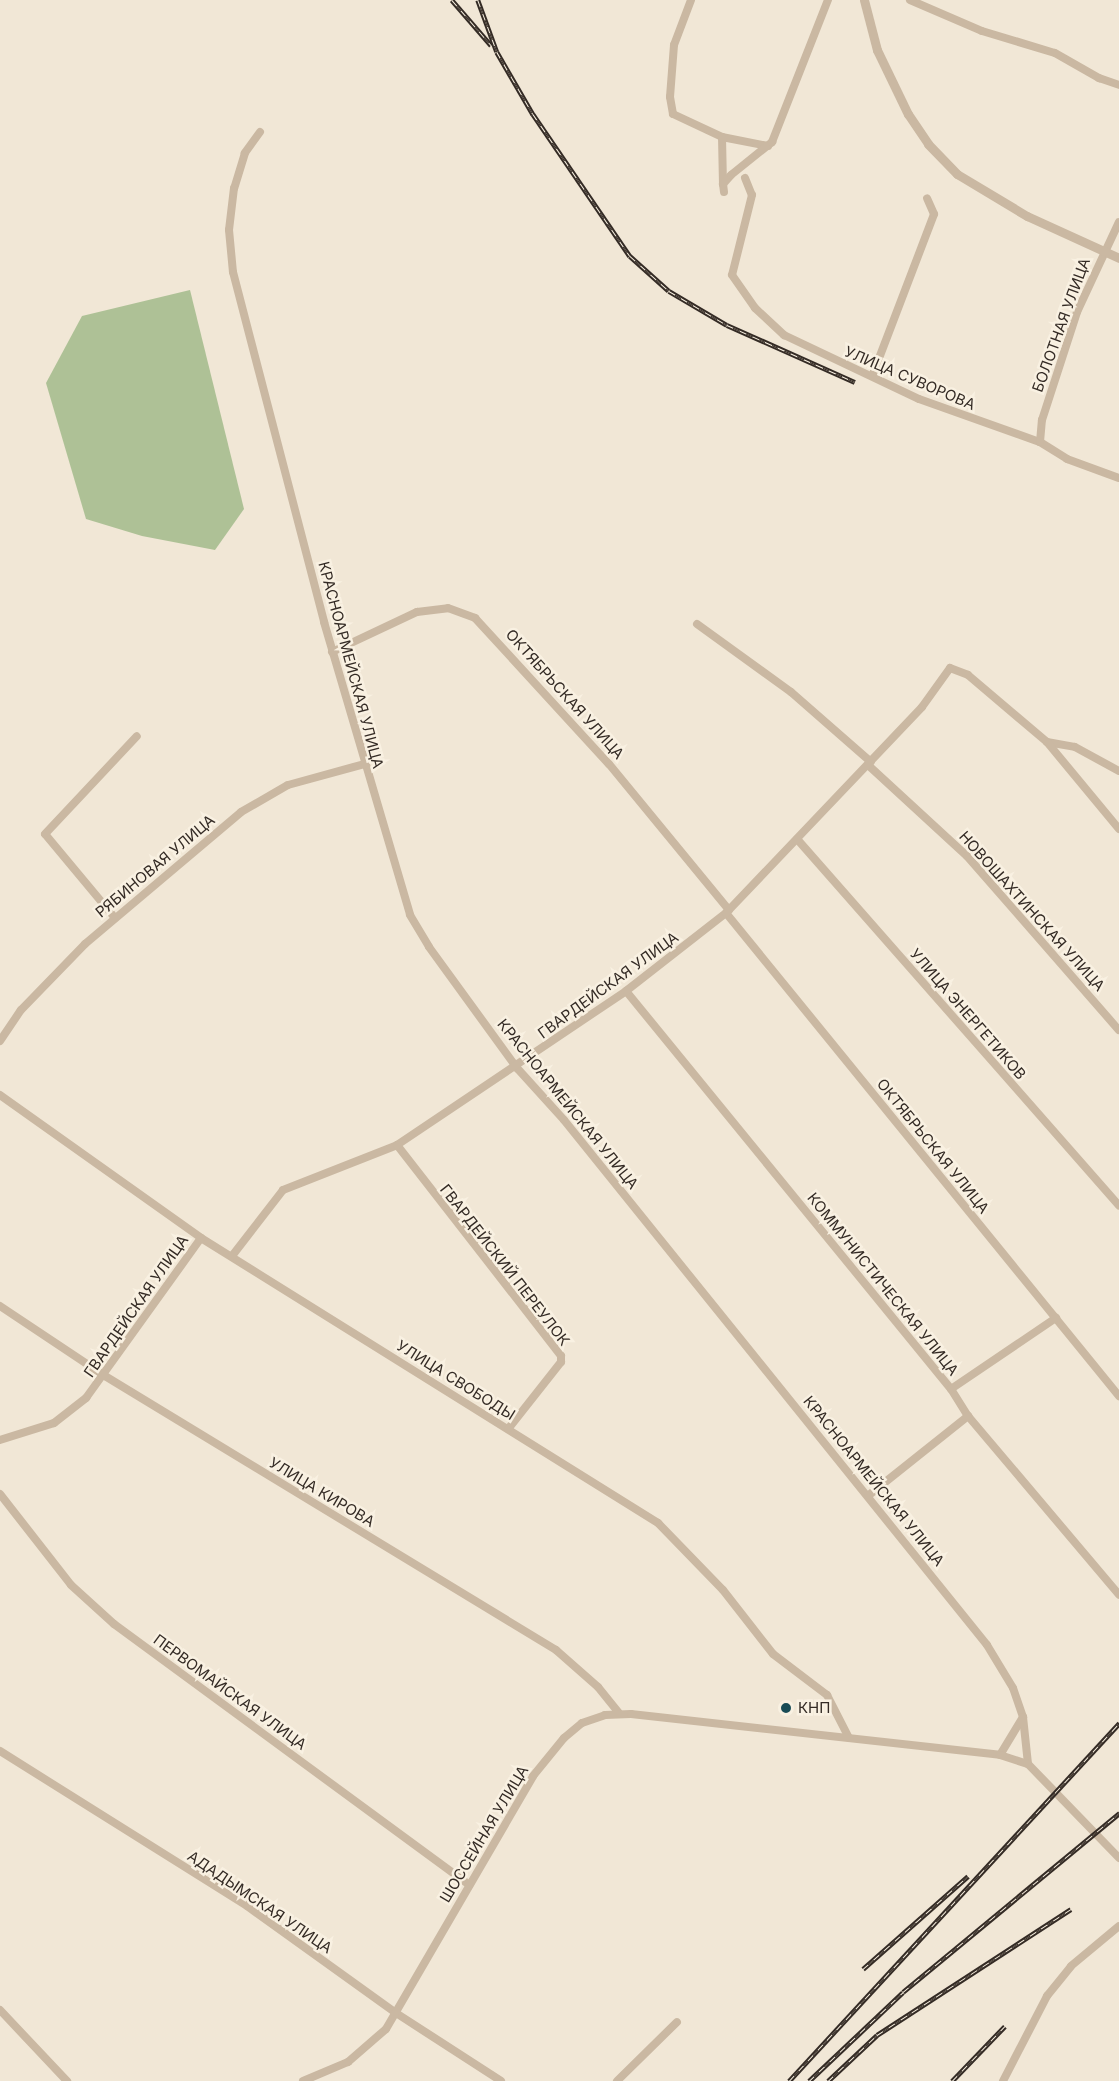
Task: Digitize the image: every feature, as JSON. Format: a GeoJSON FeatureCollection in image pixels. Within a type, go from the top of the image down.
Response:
{"type":"FeatureCollection","features":[{"type":"Feature","properties":{"kind":"street"},"geometry":{"type":"LineString","coordinates":[[691,0],[674,45],[670,97],[673,114],[722,137],[768,146]]}},
{"type":"Feature","properties":{"kind":"street"},"geometry":{"type":"LineString","coordinates":[[722,137],[723,188],[768,146],[783,120],[828,0]]}},
{"type":"Feature","properties":{"kind":"street"},"geometry":{"type":"LineString","coordinates":[[864,0],[891,82],[928,144],[957,174],[991,196],[1119,258]]}},
{"type":"Feature","properties":{"kind":"street"},"geometry":{"type":"LineString","coordinates":[[910,0],[982,31],[1055,53],[1099,78],[1119,85]]}},
{"type":"Feature","properties":{"kind":"street","name":"КРАСНОАРМЕЙСКАЯ УЛИЦА"},"geometry":{"type":"LineString","coordinates":[[260,132],[245,153],[234,188],[229,253],[332,652],[410,915],[429,947],[517,1068],[869,1495],[987,1645],[1013,1688],[1023,1717],[1028,1764]]}},
{"type":"Feature","properties":{"kind":"street","name":"УЛИЦА СУВОРОВА"},"geometry":{"type":"LineString","coordinates":[[745,178],[752,195],[731,268],[737,284],[764,316],[784,334],[873,374],[919,399],[1040,442],[1067,459],[1119,478]]}},
{"type":"Feature","properties":{"kind":"street"},"geometry":{"type":"LineString","coordinates":[[873,374],[934,214],[927,198]]}},
{"type":"Feature","properties":{"kind":"street","name":"БОЛОТНАЯ УЛИЦА"},"geometry":{"type":"LineString","coordinates":[[1040,442],[1042,420],[1060,360],[1104,251],[1119,222]]}},
{"type":"Feature","properties":{"kind":"street","name":"ОКТЯБРЬСКАЯ УЛИЦА"},"geometry":{"type":"LineString","coordinates":[[332,652],[417,612],[448,608],[475,618],[609,764],[1119,1396]]}},
{"type":"Feature","properties":{"kind":"street","name":"НОВОШАХТИНСКАЯ УЛИЦА"},"geometry":{"type":"LineString","coordinates":[[697,624],[791,692],[870,763],[967,856],[1119,1030]]}},
{"type":"Feature","properties":{"kind":"street","name":"ГВАРДЕЙСКАЯ УЛИЦА"},"geometry":{"type":"LineString","coordinates":[[232,1256],[274,1200],[291,1184],[397,1145],[517,1068],[626,991],[727,912],[922,707],[950,668],[968,675],[1047,742]]}},
{"type":"Feature","properties":{"kind":"street"},"geometry":{"type":"LineString","coordinates":[[115,918],[45,834],[136,736]]}},
{"type":"Feature","properties":{"kind":"street"},"geometry":{"type":"LineString","coordinates":[[1047,742],[1075,747],[1119,771]]}},
{"type":"Feature","properties":{"kind":"street"},"geometry":{"type":"LineString","coordinates":[[1047,742],[1119,829]]}},
{"type":"Feature","properties":{"kind":"street","name":"РЯБИНОВАЯ УЛИЦА"},"geometry":{"type":"LineString","coordinates":[[0,1041],[21,1010],[85,944],[219,829],[266,795],[288,785],[364,764]]}},
{"type":"Feature","properties":{"kind":"street","name":"УЛИЦА ЭНЕРГЕТИКОВ"},"geometry":{"type":"LineString","coordinates":[[797,839],[1119,1206]]}},
{"type":"Feature","properties":{"kind":"street","name":"КОММУНИСТИЧЕСКАЯ УЛИЦА"},"geometry":{"type":"LineString","coordinates":[[626,991],[951,1389],[968,1416],[1119,1595]]}},
{"type":"Feature","properties":{"kind":"street","name":"УЛИЦА СВОБОДЫ"},"geometry":{"type":"LineString","coordinates":[[0,1095],[201,1238],[658,1523],[723,1590],[773,1654],[827,1695],[849,1738]]}},
{"type":"Feature","properties":{"kind":"street","name":"ГВАРДЕЙСКИЙ ПЕРЕУЛОК"},"geometry":{"type":"LineString","coordinates":[[397,1145],[516,1303],[561,1356],[561,1362],[508,1429]]}},
{"type":"Feature","properties":{"kind":"street","name":"ГВАРДЕЙСКАЯ УЛИЦА"},"geometry":{"type":"LineString","coordinates":[[0,1440],[62,1419],[105,1376],[201,1238]]}},
{"type":"Feature","properties":{"kind":"street","name":"УЛИЦА КИРОВА"},"geometry":{"type":"LineString","coordinates":[[0,1306],[105,1376],[556,1650],[598,1687],[619,1713]]}},
{"type":"Feature","properties":{"kind":"street"},"geometry":{"type":"LineString","coordinates":[[951,1389],[1056,1318]]}},
{"type":"Feature","properties":{"kind":"street"},"geometry":{"type":"LineString","coordinates":[[869,1495],[968,1416]]}},
{"type":"Feature","properties":{"kind":"street","name":"ПЕРВОМАЙСКАЯ УЛИЦА"},"geometry":{"type":"LineString","coordinates":[[0,1494],[71,1585],[114,1624],[469,1885]]}},
{"type":"Feature","properties":{"kind":"street","name":"ШОССЕЙНАЯ УЛИЦА"},"geometry":{"type":"LineString","coordinates":[[303,2081],[348,2062],[369,2047],[396,2013],[532,1776],[564,1738],[582,1724],[619,1713],[1000,1755],[1028,1764]]}},
{"type":"Feature","properties":{"kind":"street"},"geometry":{"type":"LineString","coordinates":[[1000,1755],[1023,1717]]}},
{"type":"Feature","properties":{"kind":"street","name":"АДАДЫМСКАЯ УЛИЦА"},"geometry":{"type":"LineString","coordinates":[[0,1751],[248,1906],[396,2013],[501,2081]]}},
{"type":"Feature","properties":{"kind":"street"},"geometry":{"type":"LineString","coordinates":[[1028,1764],[1119,1858]]}},
{"type":"Feature","properties":{"kind":"street"},"geometry":{"type":"LineString","coordinates":[[1004,2081],[1047,1996],[1071,1966],[1119,1926]]}},
{"type":"Feature","properties":{"kind":"street"},"geometry":{"type":"LineString","coordinates":[[0,2010],[67,2081]]}},
{"type":"Feature","properties":{"kind":"street"},"geometry":{"type":"LineString","coordinates":[[617,2081],[677,2022]]}},
{"type":"Feature","properties":{"kind":"green space"},"geometry":{"type":"Polygon","coordinates":[[[190,290],[244,509],[215,550],[142,536],[86,519],[46,383],[82,316],[190,290]]]}},
{"type":"Feature","properties":{"kind":"railway"},"geometry":{"type":"LineString","coordinates":[[452,0],[491,45]]}},
{"type":"Feature","properties":{"kind":"railway"},"geometry":{"type":"LineString","coordinates":[[478,0],[497,52],[533,114],[630,256],[669,291],[727,325],[855,382]]}},
{"type":"Feature","properties":{"kind":"railway"},"geometry":{"type":"LineString","coordinates":[[789,2081],[1119,1723]]}},
{"type":"Feature","properties":{"kind":"railway"},"geometry":{"type":"LineString","coordinates":[[809,2081],[903,1992],[1119,1813]]}},
{"type":"Feature","properties":{"kind":"railway"},"geometry":{"type":"LineString","coordinates":[[863,1969],[968,1876]]}},
{"type":"Feature","properties":{"kind":"railway"},"geometry":{"type":"LineString","coordinates":[[828,2081],[877,2035],[1071,1909]]}},
{"type":"Feature","properties":{"kind":"railway"},"geometry":{"type":"LineString","coordinates":[[952,2081],[1005,2026]]}},
{"type":"Feature","properties":{"kind":"place","name":"КНП"},"geometry":{"type":"Point","coordinates":[786,1708]}}]}
